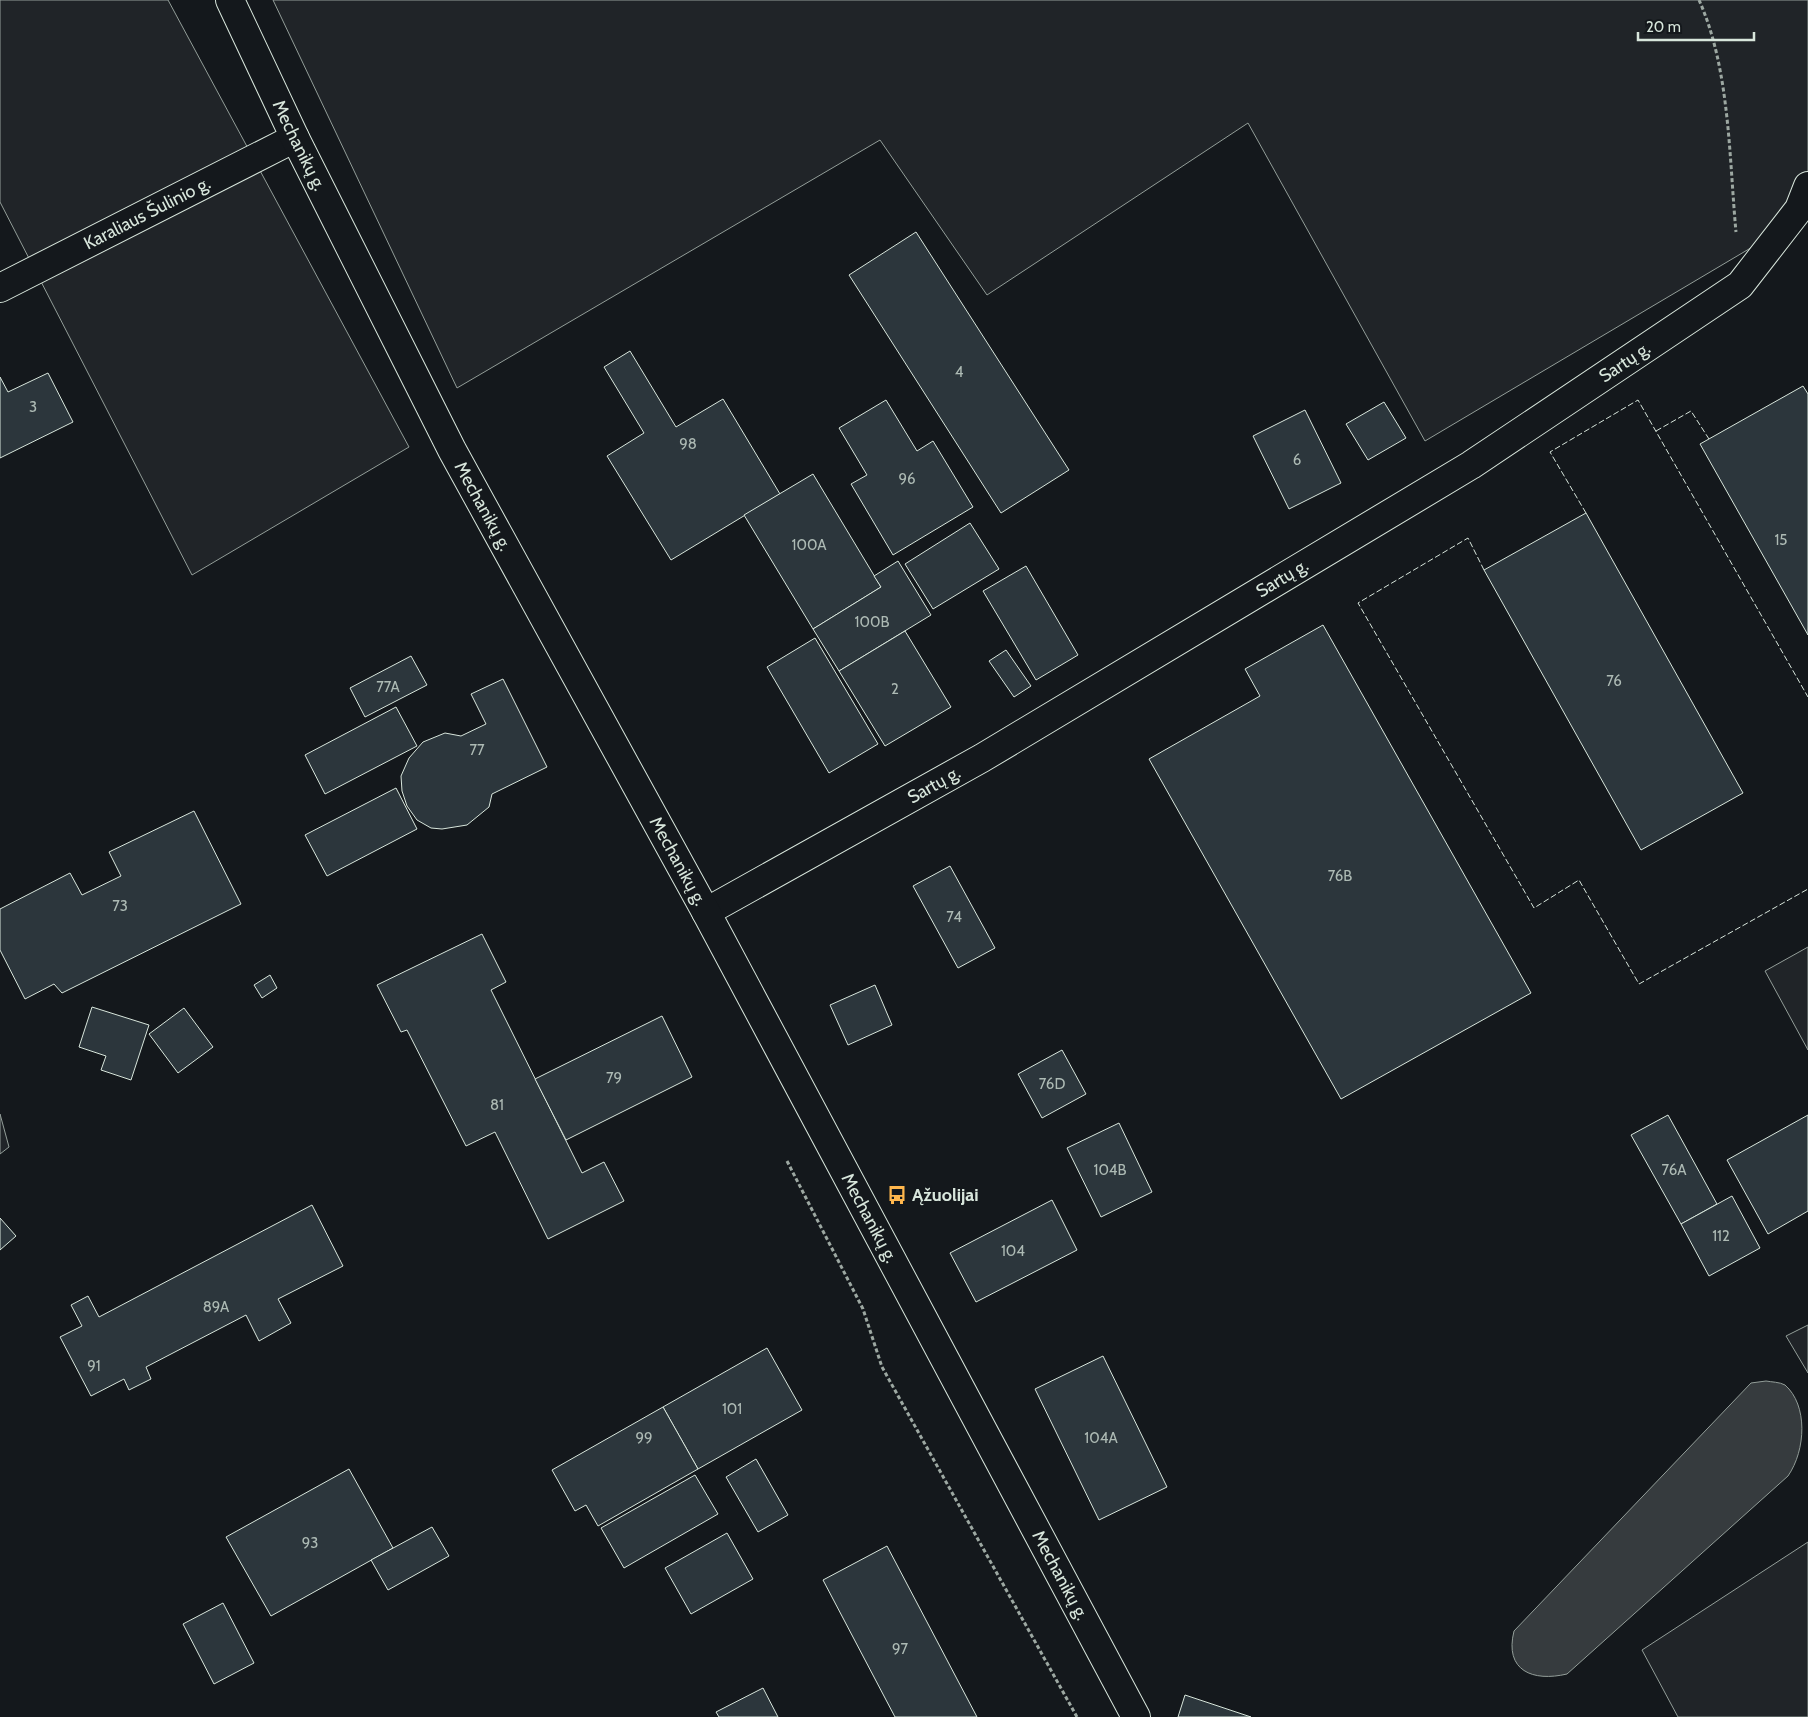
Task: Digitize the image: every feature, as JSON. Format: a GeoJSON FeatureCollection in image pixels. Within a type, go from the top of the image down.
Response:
{"type":"FeatureCollection","features":[{"type":"Feature","properties":{"kind":"main road","name":"Mechanikų g."},"geometry":{"type":"LineString","coordinates":[[230,0],[295,138],[452,450],[706,912],[1136,1717]]}},
{"type":"Feature","properties":{"kind":"main road","name":"Karaliaus Šulinio g."},"geometry":{"type":"LineString","coordinates":[[1,286],[295,138]]}},
{"type":"Feature","properties":{"kind":"main road","name":"Sartų g."},"geometry":{"type":"LineString","coordinates":[[706,912],[982,758],[1471,465],[1740,285],[1799,209],[1808,186]]}},
{"type":"Feature","properties":{"kind":"path"},"geometry":{"type":"LineString","coordinates":[[1699,0],[1706,16],[1724,91],[1740,285]]}},
{"type":"Feature","properties":{"kind":"path"},"geometry":{"type":"LineString","coordinates":[[787,1161],[863,1309],[882,1367],[1077,1717]]}},
{"type":"Feature","properties":{"kind":"shaded area"},"geometry":{"type":"Polygon","coordinates":[[[0,0],[168,0],[409,447],[192,575],[0,202],[0,0]]]}},
{"type":"Feature","properties":{"kind":"shaded area"},"geometry":{"type":"Polygon","coordinates":[[[273,0],[1808,0],[1808,214],[1425,441],[1248,123],[987,295],[880,140],[457,388],[273,0]]]}},
{"type":"Feature","properties":{"kind":"shaded area"},"geometry":{"type":"Polygon","coordinates":[[[1808,947],[1808,1050],[1765,971],[1808,947]]]}},
{"type":"Feature","properties":{"kind":"shaded area"},"geometry":{"type":"Polygon","coordinates":[[[0,1114],[9,1147],[0,1154],[0,1114]]]}},
{"type":"Feature","properties":{"kind":"shaded area"},"geometry":{"type":"Polygon","coordinates":[[[1808,1325],[1808,1373],[1786,1336],[1808,1325]]]}},
{"type":"Feature","properties":{"kind":"shaded area"},"geometry":{"type":"Polygon","coordinates":[[[1766,1381],[1785,1385],[1798,1404],[1801,1416],[1801,1441],[1794,1465],[1788,1476],[1567,1674],[1543,1676],[1533,1674],[1517,1664],[1513,1656],[1512,1645],[1514,1631],[1751,1383],[1766,1381]]]}},
{"type":"Feature","properties":{"kind":"shaded area"},"geometry":{"type":"Polygon","coordinates":[[[1808,1542],[1808,1717],[1678,1717],[1642,1650],[1808,1542]]]}},
{"type":"Feature","properties":{"kind":"building"},"geometry":{"type":"Polygon","coordinates":[[[916,232],[1069,470],[1001,513],[849,275],[916,232]]]}},
{"type":"Feature","properties":{"kind":"building"},"geometry":{"type":"Polygon","coordinates":[[[630,351],[676,427],[723,399],[780,494],[671,560],[607,456],[644,433],[604,367],[630,351]]]}},
{"type":"Feature","properties":{"kind":"building"},"geometry":{"type":"Polygon","coordinates":[[[48,373],[73,422],[0,458],[0,377],[8,392],[48,373]]]}},
{"type":"Feature","properties":{"kind":"building"},"geometry":{"type":"Polygon","coordinates":[[[1803,386],[1808,394],[1808,635],[1700,444],[1803,386]]]}},
{"type":"Feature","properties":{"kind":"building"},"geometry":{"type":"Polygon","coordinates":[[[886,400],[917,451],[933,441],[973,507],[893,555],[851,484],[867,475],[839,428],[886,400]]]}},
{"type":"Feature","properties":{"kind":"building"},"geometry":{"type":"Polygon","coordinates":[[[1384,402],[1406,438],[1368,460],[1346,424],[1384,402]]]}},
{"type":"Feature","properties":{"kind":"building"},"geometry":{"type":"Polygon","coordinates":[[[1305,410],[1341,483],[1289,509],[1253,436],[1305,410]]]}},
{"type":"Feature","properties":{"kind":"building"},"geometry":{"type":"Polygon","coordinates":[[[813,474],[881,587],[813,629],[744,515],[813,474]]]}},
{"type":"Feature","properties":{"kind":"building"},"geometry":{"type":"Polygon","coordinates":[[[1586,513],[1743,793],[1641,850],[1484,570],[1586,513]]]}},
{"type":"Feature","properties":{"kind":"building"},"geometry":{"type":"Polygon","coordinates":[[[970,523],[999,569],[933,609],[905,564],[970,523]]]}},
{"type":"Feature","properties":{"kind":"building"},"geometry":{"type":"Polygon","coordinates":[[[898,561],[931,615],[839,671],[813,629],[881,587],[874,576],[898,561]]]}},
{"type":"Feature","properties":{"kind":"building"},"geometry":{"type":"Polygon","coordinates":[[[1026,566],[1078,655],[1036,680],[983,591],[1026,566]]]}},
{"type":"Feature","properties":{"kind":"building"},"geometry":{"type":"Polygon","coordinates":[[[1323,625],[1531,993],[1341,1099],[1149,759],[1260,696],[1245,669],[1323,625]]]}},
{"type":"Feature","properties":{"kind":"building"},"geometry":{"type":"Polygon","coordinates":[[[905,631],[951,707],[885,746],[839,671],[905,631]]]}},
{"type":"Feature","properties":{"kind":"building"},"geometry":{"type":"Polygon","coordinates":[[[815,638],[878,744],[829,773],[767,667],[815,638]]]}},
{"type":"Feature","properties":{"kind":"building"},"geometry":{"type":"Polygon","coordinates":[[[1006,650],[1031,686],[1014,697],[989,661],[1006,650]]]}},
{"type":"Feature","properties":{"kind":"building"},"geometry":{"type":"Polygon","coordinates":[[[411,656],[427,685],[365,717],[350,688],[411,656]]]}},
{"type":"Feature","properties":{"kind":"building"},"geometry":{"type":"Polygon","coordinates":[[[503,679],[547,767],[492,794],[489,807],[467,825],[442,829],[431,828],[417,820],[407,806],[402,791],[401,776],[409,758],[423,742],[445,733],[461,736],[486,724],[471,694],[503,679]]]}},
{"type":"Feature","properties":{"kind":"building"},"geometry":{"type":"Polygon","coordinates":[[[396,707],[417,746],[325,794],[305,755],[396,707]]]}},
{"type":"Feature","properties":{"kind":"building"},"geometry":{"type":"Polygon","coordinates":[[[396,788],[417,829],[327,876],[305,835],[396,788]]]}},
{"type":"Feature","properties":{"kind":"building"},"geometry":{"type":"Polygon","coordinates":[[[194,811],[241,904],[62,993],[54,984],[25,999],[0,950],[0,909],[70,873],[82,895],[121,876],[109,852],[194,811]]]}},
{"type":"Feature","properties":{"kind":"building"},"geometry":{"type":"Polygon","coordinates":[[[950,866],[995,948],[958,968],[913,886],[950,866]]]}},
{"type":"Feature","properties":{"kind":"building"},"geometry":{"type":"Polygon","coordinates":[[[482,934],[506,982],[491,990],[582,1173],[604,1162],[624,1201],[548,1239],[495,1132],[466,1146],[407,1030],[401,1032],[377,985],[482,934]]]}},
{"type":"Feature","properties":{"kind":"building"},"geometry":{"type":"Polygon","coordinates":[[[270,975],[277,988],[262,998],[254,985],[270,975]]]}},
{"type":"Feature","properties":{"kind":"building"},"geometry":{"type":"Polygon","coordinates":[[[875,985],[892,1025],[848,1045],[830,1005],[875,985]]]}},
{"type":"Feature","properties":{"kind":"building"},"geometry":{"type":"Polygon","coordinates":[[[92,1007],[149,1025],[131,1080],[101,1070],[106,1056],[79,1047],[92,1007]]]}},
{"type":"Feature","properties":{"kind":"building"},"geometry":{"type":"Polygon","coordinates":[[[184,1008],[213,1047],[178,1073],[149,1034],[184,1008]]]}},
{"type":"Feature","properties":{"kind":"building"},"geometry":{"type":"Polygon","coordinates":[[[662,1016],[692,1077],[566,1140],[535,1079],[662,1016]]]}},
{"type":"Feature","properties":{"kind":"building"},"geometry":{"type":"Polygon","coordinates":[[[1062,1050],[1086,1094],[1042,1118],[1018,1074],[1062,1050]]]}},
{"type":"Feature","properties":{"kind":"building"},"geometry":{"type":"Polygon","coordinates":[[[1668,1115],[1717,1204],[1681,1224],[1631,1135],[1668,1115]]]}},
{"type":"Feature","properties":{"kind":"building"},"geometry":{"type":"Polygon","coordinates":[[[1808,1115],[1808,1211],[1768,1234],[1727,1160],[1808,1115]]]}},
{"type":"Feature","properties":{"kind":"building"},"geometry":{"type":"Polygon","coordinates":[[[1119,1123],[1152,1192],[1101,1217],[1067,1148],[1119,1123]]]}},
{"type":"Feature","properties":{"kind":"building"},"geometry":{"type":"Polygon","coordinates":[[[1732,1196],[1760,1248],[1709,1276],[1681,1224],[1732,1196]]]}},
{"type":"Feature","properties":{"kind":"building"},"geometry":{"type":"Polygon","coordinates":[[[1052,1200],[1077,1250],[976,1302],[950,1253],[1052,1200]]]}},
{"type":"Feature","properties":{"kind":"building"},"geometry":{"type":"Polygon","coordinates":[[[312,1205],[343,1266],[278,1299],[291,1323],[259,1341],[246,1315],[146,1367],[151,1379],[129,1390],[124,1379],[91,1396],[60,1337],[82,1326],[71,1305],[88,1296],[99,1317],[312,1205]]]}},
{"type":"Feature","properties":{"kind":"building"},"geometry":{"type":"Polygon","coordinates":[[[0,1218],[16,1236],[0,1250],[0,1218]]]}},
{"type":"Feature","properties":{"kind":"building"},"geometry":{"type":"Polygon","coordinates":[[[767,1348],[802,1410],[698,1469],[663,1407],[767,1348]]]}},
{"type":"Feature","properties":{"kind":"building"},"geometry":{"type":"Polygon","coordinates":[[[1103,1356],[1167,1487],[1099,1520],[1035,1389],[1103,1356]]]}},
{"type":"Feature","properties":{"kind":"building"},"geometry":{"type":"Polygon","coordinates":[[[663,1407],[698,1469],[598,1526],[586,1505],[575,1511],[552,1470],[663,1407]]]}},
{"type":"Feature","properties":{"kind":"building"},"geometry":{"type":"Polygon","coordinates":[[[756,1459],[788,1515],[758,1532],[726,1477],[756,1459]]]}},
{"type":"Feature","properties":{"kind":"building"},"geometry":{"type":"Polygon","coordinates":[[[349,1469],[393,1548],[271,1616],[226,1537],[349,1469]]]}},
{"type":"Feature","properties":{"kind":"building"},"geometry":{"type":"Polygon","coordinates":[[[695,1475],[718,1514],[624,1568],[601,1528],[695,1475]]]}},
{"type":"Feature","properties":{"kind":"building"},"geometry":{"type":"Polygon","coordinates":[[[432,1527],[449,1556],[388,1590],[371,1560],[432,1527]]]}},
{"type":"Feature","properties":{"kind":"building"},"geometry":{"type":"Polygon","coordinates":[[[727,1533],[753,1579],[691,1614],[665,1568],[727,1533]]]}},
{"type":"Feature","properties":{"kind":"building"},"geometry":{"type":"Polygon","coordinates":[[[887,1546],[977,1717],[895,1717],[823,1580],[887,1546]]]}},
{"type":"Feature","properties":{"kind":"building"},"geometry":{"type":"Polygon","coordinates":[[[223,1603],[254,1663],[214,1684],[183,1624],[223,1603]]]}},
{"type":"Feature","properties":{"kind":"building"},"geometry":{"type":"Polygon","coordinates":[[[763,1688],[778,1717],[719,1717],[716,1712],[763,1688]]]}},
{"type":"Feature","properties":{"kind":"building"},"geometry":{"type":"Polygon","coordinates":[[[1185,1695],[1251,1717],[1178,1717],[1185,1695]]]}},
{"type":"Feature","properties":{"kind":"fence"},"geometry":{"type":"LineString","coordinates":[[1586,513],[1550,452],[1638,400],[1808,697]]}},
{"type":"Feature","properties":{"kind":"fence"},"geometry":{"type":"LineString","coordinates":[[1656,431],[1691,411],[1709,439]]}},
{"type":"Feature","properties":{"kind":"fence"},"geometry":{"type":"LineString","coordinates":[[1484,570],[1468,538],[1358,603],[1534,908],[1579,880],[1639,984],[1808,889]]}},
{"type":"Feature","properties":{"kind":"place","name":"Ąžuolijai"},"geometry":{"type":"Point","coordinates":[897,1195]}}]}
